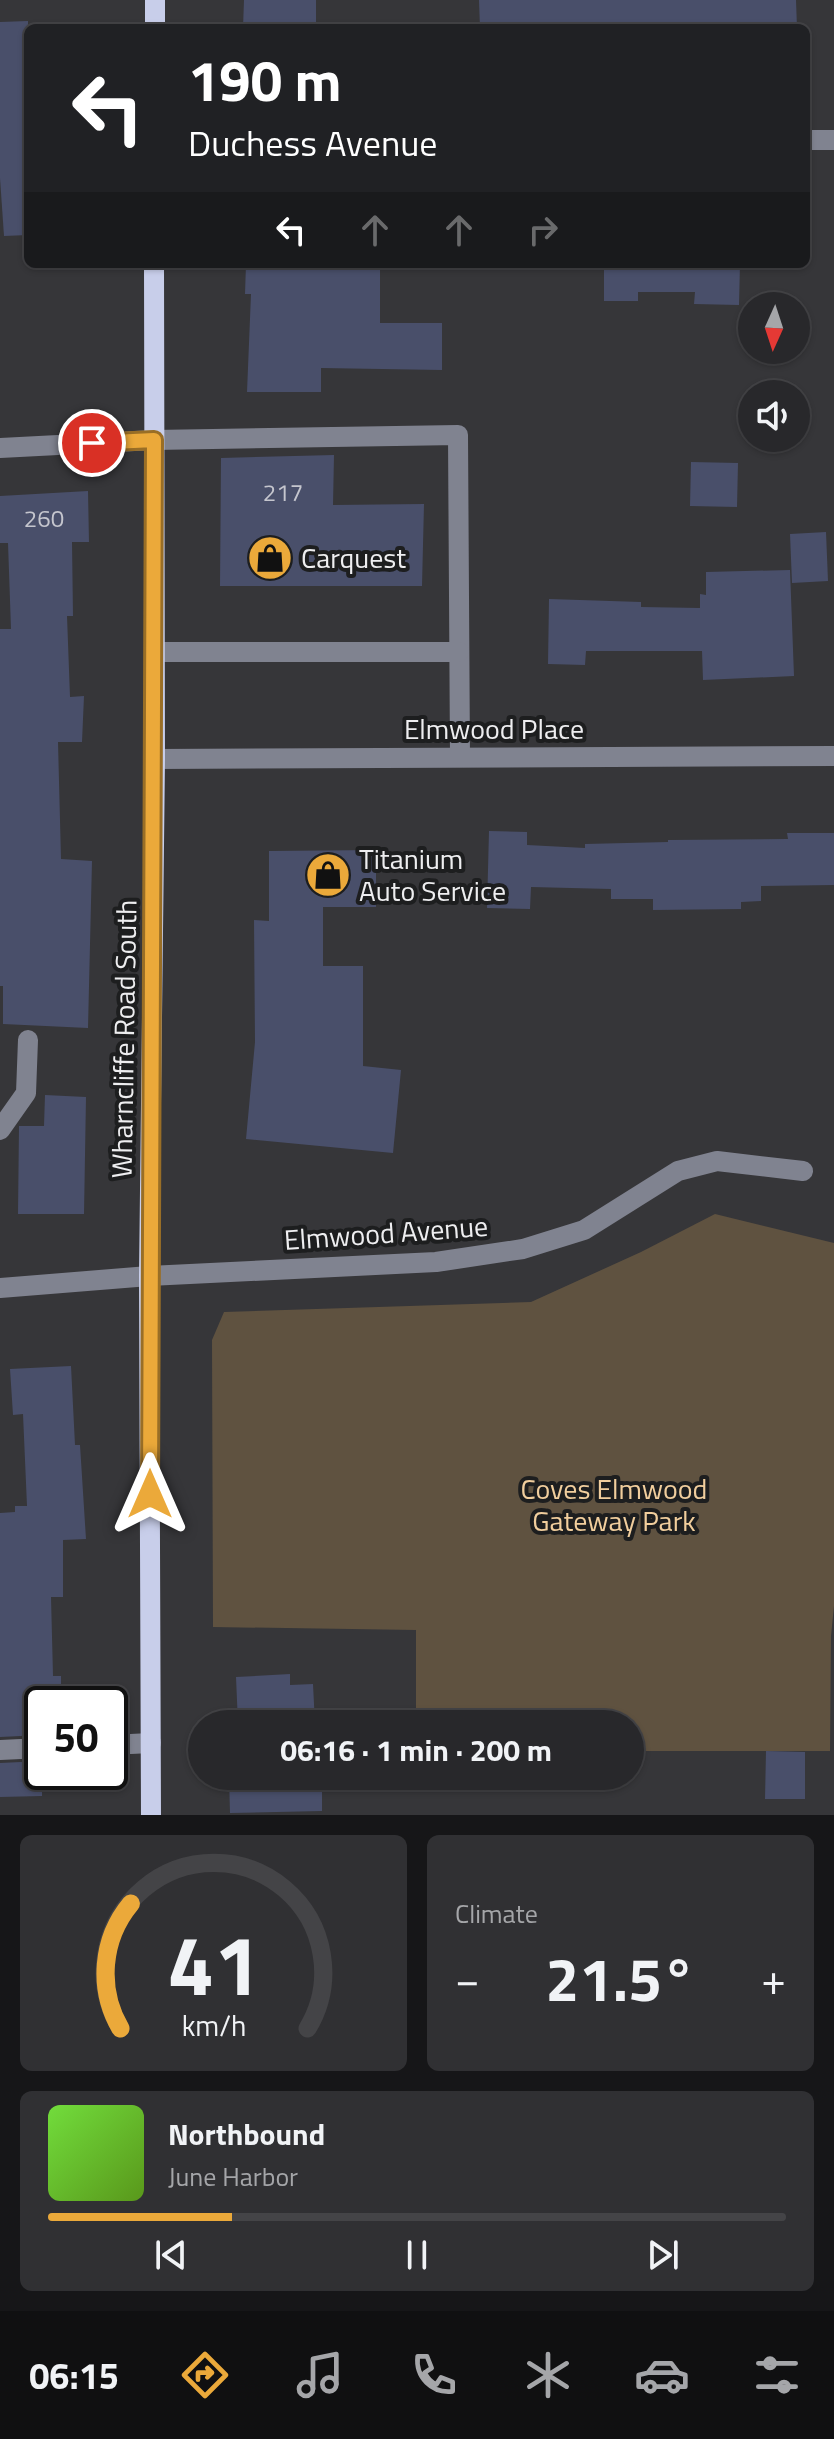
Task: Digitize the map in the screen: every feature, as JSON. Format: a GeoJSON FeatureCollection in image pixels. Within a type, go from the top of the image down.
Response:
{"type":"FeatureCollection","features":[{"type":"Feature","properties":{"kind":"main road"},"geometry":{"type":"LineString","coordinates":[[155,0],[155,24]]}},
{"type":"Feature","properties":{"kind":"main road","name":"Wharncliffe Road South"},"geometry":{"type":"LineString","coordinates":[[151,1815],[149,1276],[155,759],[154,268]]}},
{"type":"Feature","properties":{"kind":"street"},"geometry":{"type":"LineString","coordinates":[[810,140],[834,140]]}},
{"type":"Feature","properties":{"kind":"street"},"geometry":{"type":"LineString","coordinates":[[0,448],[154,440],[458,435],[460,757]]}},
{"type":"Feature","properties":{"kind":"street"},"geometry":{"type":"LineString","coordinates":[[154,652],[459,652]]}},
{"type":"Feature","properties":{"kind":"street","name":"Elmwood Place"},"geometry":{"type":"LineString","coordinates":[[155,759],[834,756]]}},
{"type":"Feature","properties":{"kind":"street"},"geometry":{"type":"LineString","coordinates":[[0,1130],[26,1093],[28,1040]]}},
{"type":"Feature","properties":{"kind":"street","name":"Elmwood Avenue"},"geometry":{"type":"LineString","coordinates":[[0,1288],[149,1276],[436,1262],[508,1251],[584,1230],[678,1171],[717,1161],[803,1171]]}},
{"type":"Feature","properties":{"kind":"street"},"geometry":{"type":"LineString","coordinates":[[128,1744],[151,1743]]}},
{"type":"Feature","properties":{"kind":"street"},"geometry":{"type":"LineString","coordinates":[[0,1750],[24,1749]]}},
{"type":"Feature","properties":{"kind":"green space","name":"Coves Elmwood Gateway Park"},"geometry":{"type":"Polygon","coordinates":[[[715,1214],[834,1243],[834,1606],[830,1751],[644,1751],[644,1710],[416,1710],[416,1630],[213,1627],[212,1340],[224,1312],[531,1302],[715,1214]]]}},
{"type":"Feature","properties":{"kind":"building"},"geometry":{"type":"Polygon","coordinates":[[[244,0],[316,0],[316,24],[243,24],[244,0]]]}},
{"type":"Feature","properties":{"kind":"building"},"geometry":{"type":"Polygon","coordinates":[[[479,0],[796,0],[797,24],[480,24],[479,0]]]}},
{"type":"Feature","properties":{"kind":"building"},"geometry":{"type":"Polygon","coordinates":[[[28,21],[24,24],[24,235],[4,236],[0,178],[0,22],[28,21]]]}},
{"type":"Feature","properties":{"kind":"building"},"geometry":{"type":"Polygon","coordinates":[[[246,268],[380,268],[380,323],[442,323],[442,370],[321,368],[321,392],[247,392],[251,294],[245,294],[246,268]]]}},
{"type":"Feature","properties":{"kind":"building"},"geometry":{"type":"Polygon","coordinates":[[[604,268],[740,268],[738,305],[694,304],[695,292],[638,292],[638,301],[604,301],[604,268]]]}},
{"type":"Feature","properties":{"kind":"building"},"geometry":{"type":"Polygon","coordinates":[[[334,455],[333,505],[424,504],[422,586],[220,586],[221,458],[334,455]]]}},
{"type":"Feature","properties":{"kind":"building"},"geometry":{"type":"Polygon","coordinates":[[[691,462],[738,463],[737,507],[690,506],[691,462]]]}},
{"type":"Feature","properties":{"kind":"building"},"geometry":{"type":"Polygon","coordinates":[[[88,491],[89,542],[72,542],[73,616],[67,616],[70,697],[84,696],[82,742],[58,742],[61,859],[92,861],[88,1028],[3,1024],[3,986],[0,986],[0,629],[11,629],[8,543],[0,543],[0,496],[88,491]]]}},
{"type":"Feature","properties":{"kind":"building"},"geometry":{"type":"Polygon","coordinates":[[[826,532],[828,581],[792,583],[790,534],[826,532]]]}},
{"type":"Feature","properties":{"kind":"building"},"geometry":{"type":"Polygon","coordinates":[[[790,570],[794,676],[703,680],[702,651],[586,651],[585,665],[548,664],[549,599],[641,602],[641,607],[700,608],[700,594],[706,595],[706,572],[790,570]]]}},
{"type":"Feature","properties":{"kind":"building"},"geometry":{"type":"Polygon","coordinates":[[[489,831],[527,832],[527,845],[585,848],[585,844],[788,839],[787,833],[834,833],[834,885],[761,886],[761,901],[741,902],[741,909],[653,910],[653,899],[611,899],[611,889],[531,887],[530,909],[487,908],[489,831]]]}},
{"type":"Feature","properties":{"kind":"building"},"geometry":{"type":"Polygon","coordinates":[[[376,850],[376,907],[323,907],[323,966],[363,966],[363,1066],[401,1070],[393,1153],[246,1139],[255,1042],[254,920],[269,921],[269,851],[376,850]]]}},
{"type":"Feature","properties":{"kind":"building"},"geometry":{"type":"Polygon","coordinates":[[[45,1095],[86,1097],[84,1214],[18,1214],[19,1126],[44,1126],[45,1095]]]}},
{"type":"Feature","properties":{"kind":"building"},"geometry":{"type":"Polygon","coordinates":[[[71,1366],[75,1445],[80,1445],[86,1539],[63,1540],[63,1597],[51,1597],[53,1676],[61,1676],[61,1686],[24,1686],[24,1736],[0,1737],[0,1513],[15,1512],[15,1506],[27,1506],[23,1414],[13,1415],[10,1369],[71,1366]]]}},
{"type":"Feature","properties":{"kind":"building"},"geometry":{"type":"Polygon","coordinates":[[[290,1674],[290,1685],[313,1684],[314,1710],[237,1710],[236,1677],[290,1674]]]}},
{"type":"Feature","properties":{"kind":"building"},"geometry":{"type":"Polygon","coordinates":[[[766,1751],[805,1752],[805,1799],[765,1799],[766,1751]]]}},
{"type":"Feature","properties":{"kind":"building"},"geometry":{"type":"Polygon","coordinates":[[[24,1762],[24,1790],[42,1790],[42,1796],[0,1797],[0,1763],[24,1762]]]}},
{"type":"Feature","properties":{"kind":"building"},"geometry":{"type":"Polygon","coordinates":[[[229,1790],[322,1790],[322,1811],[230,1813],[229,1790]]]}},
{"type":"Feature","properties":{"kind":"place","name":"Carquest"},"geometry":{"type":"Point","coordinates":[270,558]}},
{"type":"Feature","properties":{"kind":"place","name":"Titanium Auto Service"},"geometry":{"type":"Point","coordinates":[328,875]}},
{"type":"Feature","properties":{"kind":"route"},"geometry":{"type":"LineString","coordinates":[[92,443],[154,440],[150,1494]]}}]}
